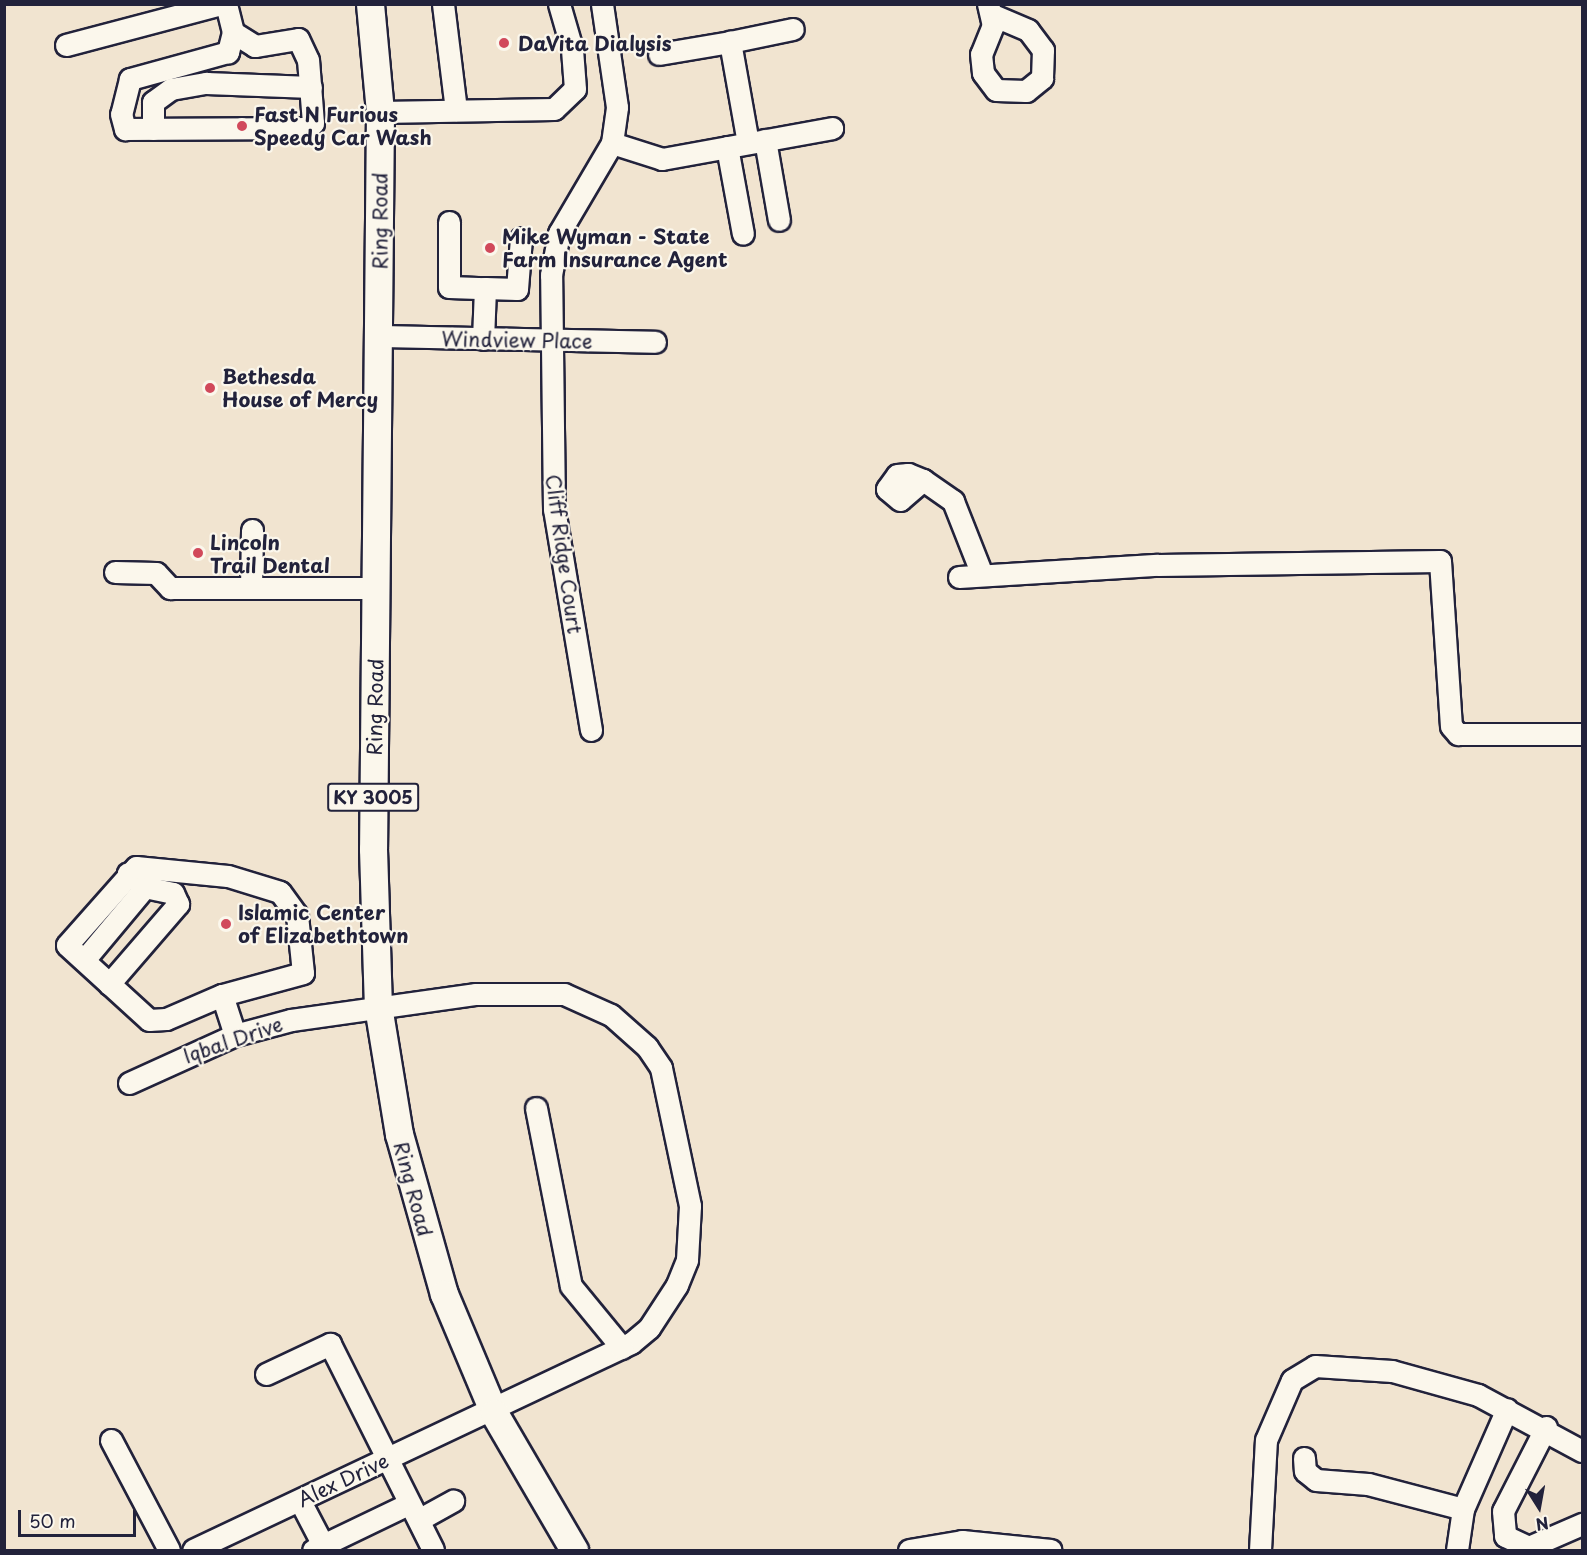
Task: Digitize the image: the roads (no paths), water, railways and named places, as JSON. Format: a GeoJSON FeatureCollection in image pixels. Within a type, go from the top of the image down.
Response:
{"type":"FeatureCollection","features":[{"type":"Feature","properties":{"kind":"main road","name":"Ring Road"},"geometry":{"type":"LineString","coordinates":[[370,4],[380,112],[380,336],[373,849],[378,1006],[411,1189],[444,1294],[494,1413],[574,1551]]}},
{"type":"Feature","properties":{"kind":"street"},"geometry":{"type":"LineString","coordinates":[[66,45],[221,4]]}},
{"type":"Feature","properties":{"kind":"street"},"geometry":{"type":"LineString","coordinates":[[226,4],[233,32],[228,52],[130,79],[121,114],[125,129],[308,128],[313,123],[308,60],[298,39],[255,45],[233,32]]}},
{"type":"Feature","properties":{"kind":"street"},"geometry":{"type":"LineString","coordinates":[[443,4],[456,110]]}},
{"type":"Feature","properties":{"kind":"street"},"geometry":{"type":"LineString","coordinates":[[380,112],[554,108],[575,89],[572,49],[559,4]]}},
{"type":"Feature","properties":{"kind":"street"},"geometry":{"type":"LineString","coordinates":[[449,222],[449,287],[517,289],[520,243],[554,251],[568,216],[612,143],[617,107],[602,4]]}},
{"type":"Feature","properties":{"kind":"street"},"geometry":{"type":"LineString","coordinates":[[658,54],[793,29]]}},
{"type":"Feature","properties":{"kind":"street"},"geometry":{"type":"LineString","coordinates":[[730,42],[747,143],[743,234]]}},
{"type":"Feature","properties":{"kind":"street"},"geometry":{"type":"LineString","coordinates":[[153,129],[153,102],[171,89],[206,82],[311,87]]}},
{"type":"Feature","properties":{"kind":"street"},"geometry":{"type":"LineString","coordinates":[[612,143],[662,159],[832,128]]}},
{"type":"Feature","properties":{"kind":"street"},"geometry":{"type":"LineString","coordinates":[[747,143],[779,220]]}},
{"type":"Feature","properties":{"kind":"street","name":"Cliff Ridge Court"},"geometry":{"type":"LineString","coordinates":[[554,251],[554,509],[591,730]]}},
{"type":"Feature","properties":{"kind":"street"},"geometry":{"type":"LineString","coordinates":[[483,339],[485,288]]}},
{"type":"Feature","properties":{"kind":"street","name":"Windview Place"},"geometry":{"type":"LineString","coordinates":[[380,336],[655,342]]}},
{"type":"Feature","properties":{"kind":"street"},"geometry":{"type":"LineString","coordinates":[[923,480],[953,501],[981,572]]}},
{"type":"Feature","properties":{"kind":"street"},"geometry":{"type":"LineString","coordinates":[[251,588],[252,530]]}},
{"type":"Feature","properties":{"kind":"street"},"geometry":{"type":"LineString","coordinates":[[958,577],[981,572],[1440,561],[1446,693],[1451,726],[1458,734],[1582,734]]}},
{"type":"Feature","properties":{"kind":"street"},"geometry":{"type":"LineString","coordinates":[[115,572],[156,573],[170,588],[376,588]]}},
{"type":"Feature","properties":{"kind":"street"},"geometry":{"type":"LineString","coordinates":[[141,867],[228,876],[267,886],[288,898],[299,924],[303,973],[222,995],[154,1020],[109,984],[67,945],[128,873],[141,867]]}},
{"type":"Feature","properties":{"kind":"street"},"geometry":{"type":"LineString","coordinates":[[109,984],[177,906],[173,893],[145,887],[128,873]]}},
{"type":"Feature","properties":{"kind":"street"},"geometry":{"type":"LineString","coordinates":[[84,960],[145,887]]}},
{"type":"Feature","properties":{"kind":"street","name":"Iqbal Drive"},"geometry":{"type":"LineString","coordinates":[[129,1083],[235,1035],[378,1006],[476,994],[564,994],[591,1002],[647,1047],[669,1094],[690,1206],[687,1260],[663,1309],[622,1348]]}},
{"type":"Feature","properties":{"kind":"street"},"geometry":{"type":"LineString","coordinates":[[222,995],[235,1035]]}},
{"type":"Feature","properties":{"kind":"street"},"geometry":{"type":"LineString","coordinates":[[536,1108],[571,1286],[622,1348]]}},
{"type":"Feature","properties":{"kind":"street"},"geometry":{"type":"LineString","coordinates":[[266,1374],[330,1344],[385,1460],[433,1551]]}},
{"type":"Feature","properties":{"kind":"street","name":"Alex Drive"},"geometry":{"type":"LineString","coordinates":[[194,1551],[231,1543],[300,1501],[385,1460],[494,1413],[622,1348]]}},
{"type":"Feature","properties":{"kind":"street"},"geometry":{"type":"LineString","coordinates":[[1260,1551],[1266,1440],[1299,1372],[1330,1365],[1392,1371],[1507,1409],[1546,1428],[1582,1451]]}},
{"type":"Feature","properties":{"kind":"street"},"geometry":{"type":"LineString","coordinates":[[1457,1551],[1463,1509],[1507,1409]]}},
{"type":"Feature","properties":{"kind":"street"},"geometry":{"type":"LineString","coordinates":[[1546,1428],[1503,1511],[1505,1536],[1529,1547],[1582,1524]]}},
{"type":"Feature","properties":{"kind":"street"},"geometry":{"type":"LineString","coordinates":[[111,1440],[169,1551]]}},
{"type":"Feature","properties":{"kind":"street"},"geometry":{"type":"LineString","coordinates":[[1304,1458],[1305,1471],[1316,1480],[1368,1484],[1463,1509]]}},
{"type":"Feature","properties":{"kind":"street"},"geometry":{"type":"LineString","coordinates":[[300,1501],[318,1548],[413,1512],[453,1502]]}},
{"type":"Feature","properties":{"kind":"street"},"geometry":{"type":"LineString","coordinates":[[909,1551],[962,1541],[1051,1551]]}},
{"type":"Feature","properties":{"kind":"place","name":"DaVita Dialysis"},"geometry":{"type":"Point","coordinates":[504,43]}},
{"type":"Feature","properties":{"kind":"place","name":"Fast N Furious Speedy Car Wash"},"geometry":{"type":"Point","coordinates":[242,126]}},
{"type":"Feature","properties":{"kind":"place","name":"Mike Wyman - State Farm Insurance Agent"},"geometry":{"type":"Point","coordinates":[490,248]}},
{"type":"Feature","properties":{"kind":"place","name":"Bethesda House of Mercy"},"geometry":{"type":"Point","coordinates":[210,388]}},
{"type":"Feature","properties":{"kind":"place","name":"Lincoln Trail Dental"},"geometry":{"type":"Point","coordinates":[198,553]}},
{"type":"Feature","properties":{"kind":"place","name":"Islamic Center of Elizabethtown"},"geometry":{"type":"Point","coordinates":[226,924]}}]}
